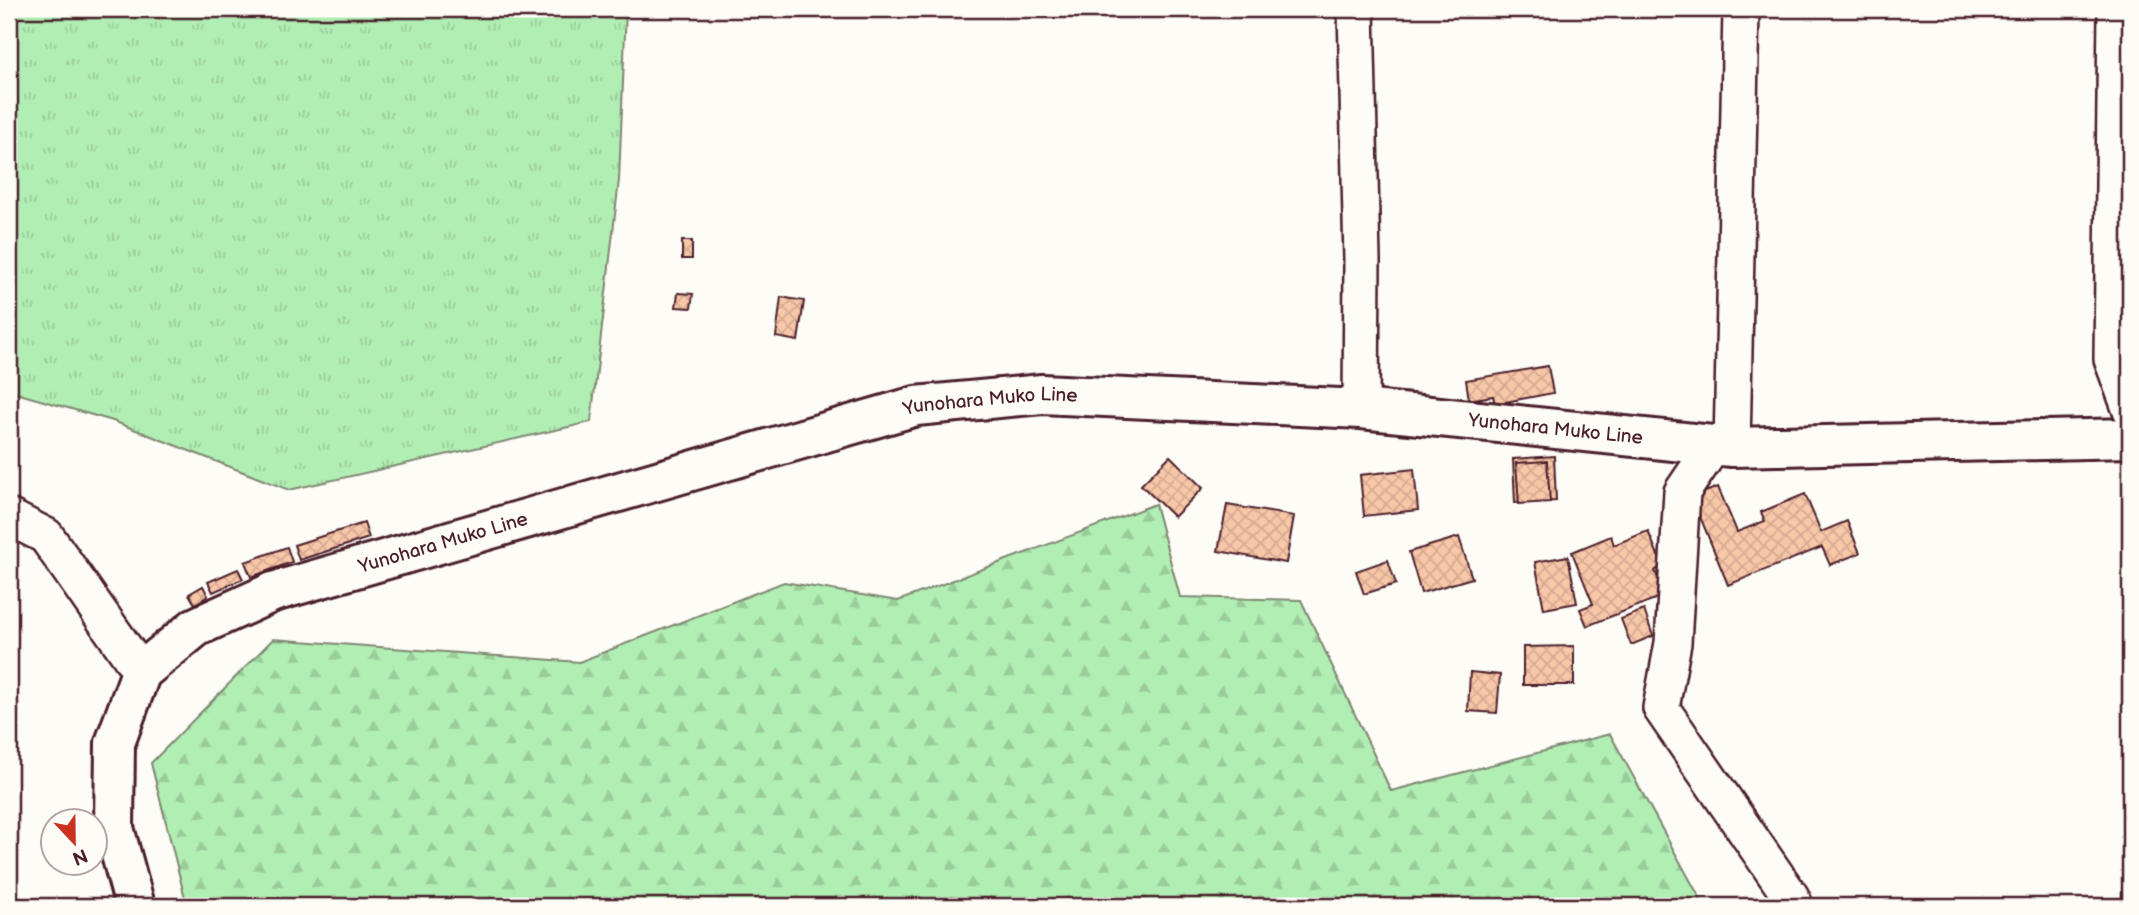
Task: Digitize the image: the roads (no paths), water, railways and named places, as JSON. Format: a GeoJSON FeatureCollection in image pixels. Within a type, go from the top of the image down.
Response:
{"type":"FeatureCollection","features":[{"type":"Feature","properties":{"kind":"main road","name":"Yunohara Muko Line"},"geometry":{"type":"LineString","coordinates":[[135,906],[114,828],[114,743],[141,672],[196,627],[273,592],[916,406],[1042,394],[1361,409],[1723,446],[2130,438]]}},
{"type":"Feature","properties":{"kind":"street"},"geometry":{"type":"LineString","coordinates":[[1356,9],[1362,260],[1361,409]]}},
{"type":"Feature","properties":{"kind":"street"},"geometry":{"type":"LineString","coordinates":[[1741,9],[1723,446],[1682,492],[1673,643],[1661,708],[1795,906]]}},
{"type":"Feature","properties":{"kind":"street"},"geometry":{"type":"LineString","coordinates":[[2116,9],[2112,359],[2130,408]]}},
{"type":"Feature","properties":{"kind":"street"},"geometry":{"type":"LineString","coordinates":[[9,517],[46,536],[141,672]]}}]}
